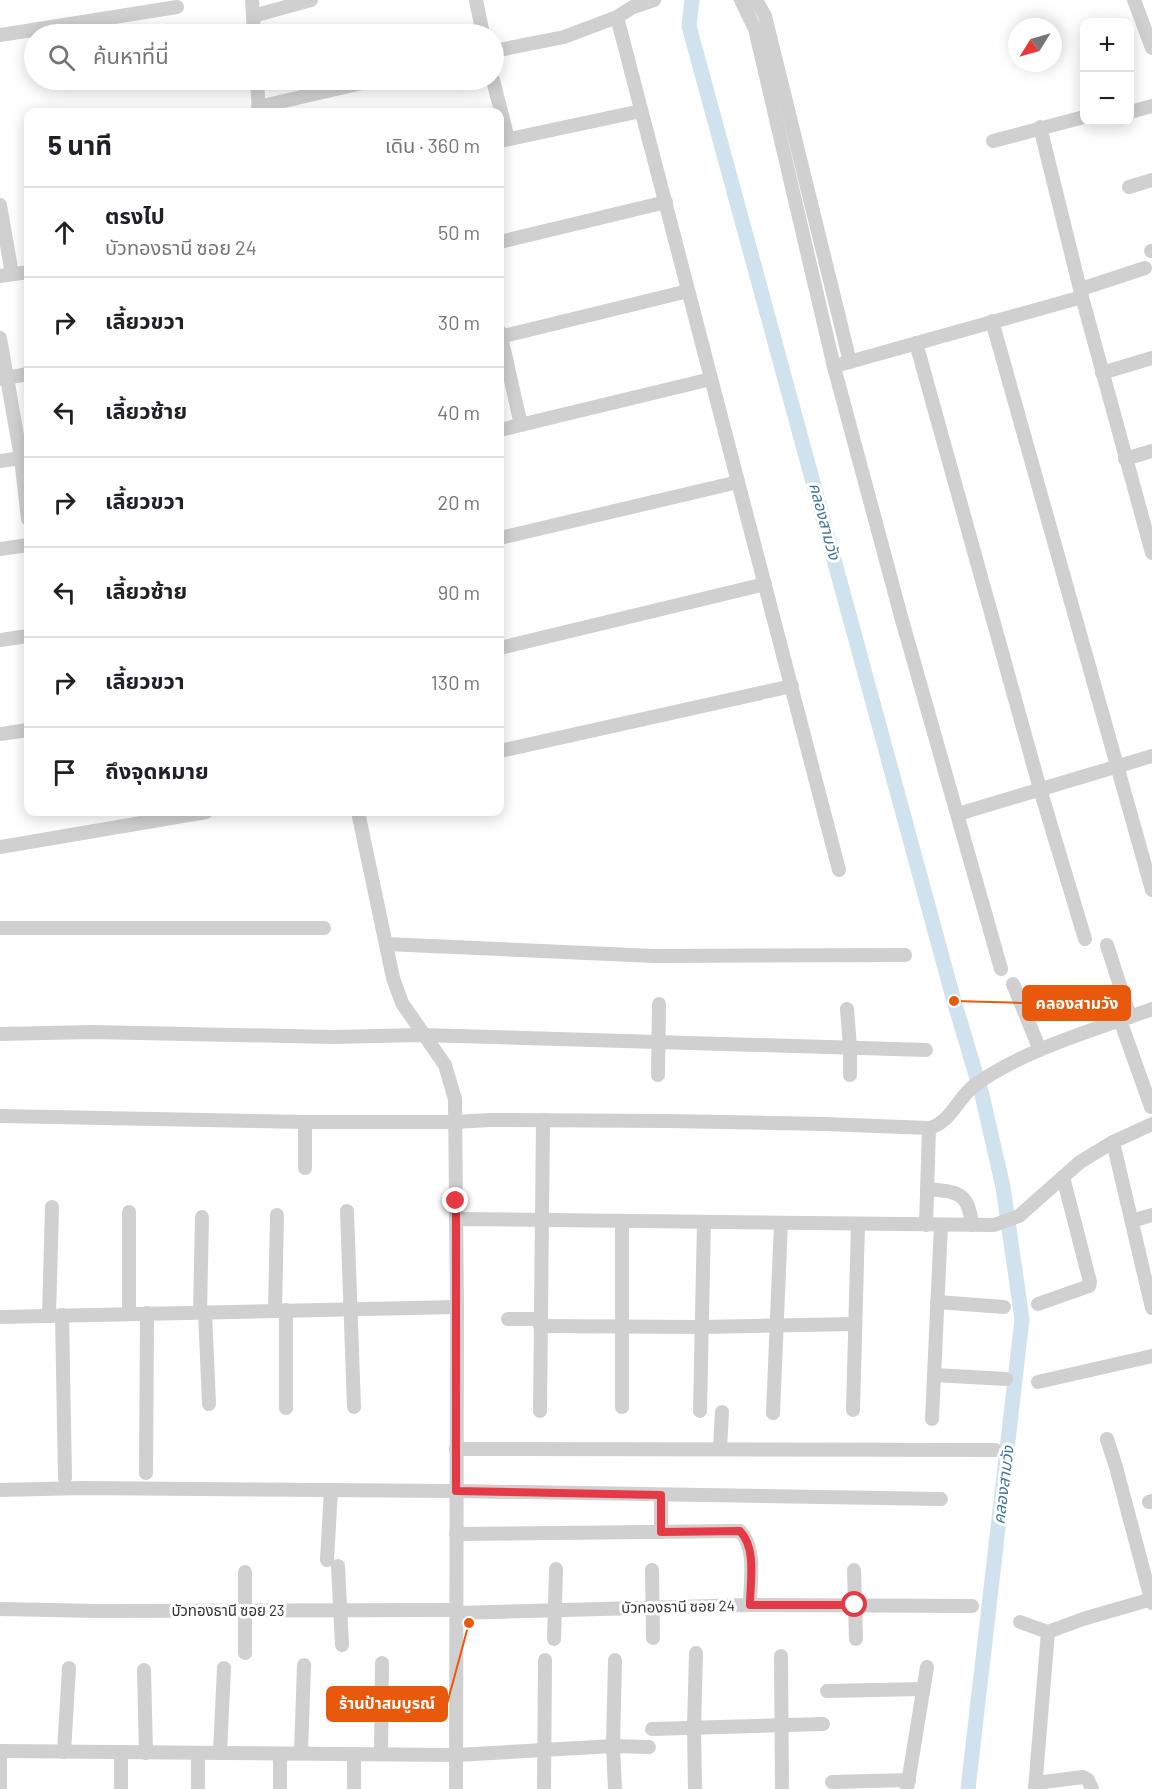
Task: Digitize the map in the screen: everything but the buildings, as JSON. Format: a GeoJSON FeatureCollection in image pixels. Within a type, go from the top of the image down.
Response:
{"type":"FeatureCollection","features":[{"type":"Feature","properties":{"kind":"street"},"geometry":{"type":"LineString","coordinates":[[252,0],[253,24]]}},
{"type":"Feature","properties":{"kind":"street"},"geometry":{"type":"LineString","coordinates":[[253,16],[311,0]]}},
{"type":"Feature","properties":{"kind":"street"},"geometry":{"type":"LineString","coordinates":[[476,0],[481,24]]}},
{"type":"Feature","properties":{"kind":"street"},"geometry":{"type":"LineString","coordinates":[[504,49],[564,37],[654,0]]}},
{"type":"Feature","properties":{"kind":"street"},"geometry":{"type":"LineString","coordinates":[[741,0],[755,28],[834,367],[902,620],[1001,969]]}},
{"type":"Feature","properties":{"kind":"street"},"geometry":{"type":"LineString","coordinates":[[756,0],[765,16],[850,362]]}},
{"type":"Feature","properties":{"kind":"street"},"geometry":{"type":"LineString","coordinates":[[1134,0],[1152,48]]}},
{"type":"Feature","properties":{"kind":"street"},"geometry":{"type":"LineString","coordinates":[[70,24],[177,7]]}},
{"type":"Feature","properties":{"kind":"street"},"geometry":{"type":"LineString","coordinates":[[617,17],[839,870]]}},
{"type":"Feature","properties":{"kind":"street"},"geometry":{"type":"LineString","coordinates":[[0,35],[24,31]]}},
{"type":"Feature","properties":{"kind":"street"},"geometry":{"type":"LineString","coordinates":[[258,90],[259,108]]}},
{"type":"Feature","properties":{"kind":"street"},"geometry":{"type":"LineString","coordinates":[[267,108],[336,90]]}},
{"type":"Feature","properties":{"kind":"street"},"geometry":{"type":"LineString","coordinates":[[495,90],[498,108]]}},
{"type":"Feature","properties":{"kind":"street"},"geometry":{"type":"LineString","coordinates":[[1134,111],[1152,106]]}},
{"type":"Feature","properties":{"kind":"street"},"geometry":{"type":"LineString","coordinates":[[504,140],[641,111]]}},
{"type":"Feature","properties":{"kind":"street"},"geometry":{"type":"LineString","coordinates":[[993,141],[1080,118]]}},
{"type":"Feature","properties":{"kind":"street"},"geometry":{"type":"LineString","coordinates":[[1040,128],[1102,373],[1151,545]]}},
{"type":"Feature","properties":{"kind":"street"},"geometry":{"type":"LineString","coordinates":[[1129,187],[1152,180]]}},
{"type":"Feature","properties":{"kind":"street"},"geometry":{"type":"LineString","coordinates":[[504,241],[666,202]]}},
{"type":"Feature","properties":{"kind":"street"},"geometry":{"type":"LineString","coordinates":[[0,205],[6,275],[24,273]]}},
{"type":"Feature","properties":{"kind":"street"},"geometry":{"type":"LineString","coordinates":[[834,367],[1082,293],[1145,268]]}},
{"type":"Feature","properties":{"kind":"street"},"geometry":{"type":"LineString","coordinates":[[504,334],[688,291]]}},
{"type":"Feature","properties":{"kind":"street"},"geometry":{"type":"LineString","coordinates":[[993,321],[1152,890]]}},
{"type":"Feature","properties":{"kind":"street"},"geometry":{"type":"LineString","coordinates":[[0,338],[3,378],[24,453]]}},
{"type":"Feature","properties":{"kind":"street"},"geometry":{"type":"LineString","coordinates":[[916,343],[1040,789],[1085,939]]}},
{"type":"Feature","properties":{"kind":"street"},"geometry":{"type":"LineString","coordinates":[[504,352],[521,425]]}},
{"type":"Feature","properties":{"kind":"street"},"geometry":{"type":"LineString","coordinates":[[1102,373],[1152,358]]}},
{"type":"Feature","properties":{"kind":"street"},"geometry":{"type":"LineString","coordinates":[[3,378],[24,375]]}},
{"type":"Feature","properties":{"kind":"street"},"geometry":{"type":"LineString","coordinates":[[504,429],[711,379]]}},
{"type":"Feature","properties":{"kind":"street"},"geometry":{"type":"LineString","coordinates":[[1125,459],[1152,451]]}},
{"type":"Feature","properties":{"kind":"street"},"geometry":{"type":"LineString","coordinates":[[0,461],[24,457]]}},
{"type":"Feature","properties":{"kind":"street"},"geometry":{"type":"LineString","coordinates":[[504,537],[738,482]]}},
{"type":"Feature","properties":{"kind":"street"},"geometry":{"type":"LineString","coordinates":[[0,549],[24,546]]}},
{"type":"Feature","properties":{"kind":"street"},"geometry":{"type":"LineString","coordinates":[[504,647],[765,584]]}},
{"type":"Feature","properties":{"kind":"street"},"geometry":{"type":"LineString","coordinates":[[0,640],[24,637]]}},
{"type":"Feature","properties":{"kind":"street"},"geometry":{"type":"LineString","coordinates":[[504,750],[792,686]]}},
{"type":"Feature","properties":{"kind":"street"},"geometry":{"type":"LineString","coordinates":[[0,734],[24,731]]}},
{"type":"Feature","properties":{"kind":"street"},"geometry":{"type":"LineString","coordinates":[[958,814],[1152,756]]}},
{"type":"Feature","properties":{"kind":"street"},"geometry":{"type":"LineString","coordinates":[[0,847],[182,816]]}},
{"type":"Feature","properties":{"kind":"street"},"geometry":{"type":"LineString","coordinates":[[359,816],[393,978],[402,1003],[445,1065],[455,1099],[456,1789]]}},
{"type":"Feature","properties":{"kind":"street"},"geometry":{"type":"LineString","coordinates":[[0,928],[324,928]]}},
{"type":"Feature","properties":{"kind":"street"},"geometry":{"type":"LineString","coordinates":[[386,944],[654,956],[905,955]]}},
{"type":"Feature","properties":{"kind":"street"},"geometry":{"type":"LineString","coordinates":[[1107,945],[1150,1107]]}},
{"type":"Feature","properties":{"kind":"street"},"geometry":{"type":"LineString","coordinates":[[1013,984],[1040,1050]]}},
{"type":"Feature","properties":{"kind":"street"},"geometry":{"type":"LineString","coordinates":[[658,1075],[659,1004]]}},
{"type":"Feature","properties":{"kind":"street"},"geometry":{"type":"LineString","coordinates":[[847,1009],[850,1075]]}},
{"type":"Feature","properties":{"kind":"street"},"geometry":{"type":"LineString","coordinates":[[0,1116],[305,1122],[543,1120],[824,1124],[929,1128],[938,1126],[969,1089],[992,1073],[1040,1050],[1152,1009]]}},
{"type":"Feature","properties":{"kind":"street"},"geometry":{"type":"LineString","coordinates":[[0,1034],[92,1032],[333,1037],[423,1035],[926,1050]]}},
{"type":"Feature","properties":{"kind":"street"},"geometry":{"type":"LineString","coordinates":[[540,1411],[543,1120]]}},
{"type":"Feature","properties":{"kind":"street"},"geometry":{"type":"LineString","coordinates":[[305,1122],[305,1168]]}},
{"type":"Feature","properties":{"kind":"street"},"geometry":{"type":"LineString","coordinates":[[456,1219],[994,1225],[1019,1216],[1080,1162],[1113,1142],[1152,1124]]}},
{"type":"Feature","properties":{"kind":"street"},"geometry":{"type":"LineString","coordinates":[[926,1225],[929,1128]]}},
{"type":"Feature","properties":{"kind":"street"},"geometry":{"type":"LineString","coordinates":[[1113,1142],[1152,1304]]}},
{"type":"Feature","properties":{"kind":"street"},"geometry":{"type":"LineString","coordinates":[[1038,1304],[1089,1287],[1090,1282],[1063,1178]]}},
{"type":"Feature","properties":{"kind":"street"},"geometry":{"type":"LineString","coordinates":[[927,1189],[958,1192],[966,1200],[970,1209],[972,1225]]}},
{"type":"Feature","properties":{"kind":"street"},"geometry":{"type":"LineString","coordinates":[[52,1207],[65,1478]]}},
{"type":"Feature","properties":{"kind":"street"},"geometry":{"type":"LineString","coordinates":[[347,1211],[354,1407]]}},
{"type":"Feature","properties":{"kind":"street"},"geometry":{"type":"LineString","coordinates":[[129,1212],[129,1314]]}},
{"type":"Feature","properties":{"kind":"street"},"geometry":{"type":"LineString","coordinates":[[278,1215],[280,1311],[286,1408]]}},
{"type":"Feature","properties":{"kind":"street"},"geometry":{"type":"LineString","coordinates":[[1132,1221],[1152,1215]]}},
{"type":"Feature","properties":{"kind":"street"},"geometry":{"type":"LineString","coordinates":[[202,1217],[203,1312],[209,1404]]}},
{"type":"Feature","properties":{"kind":"street"},"geometry":{"type":"LineString","coordinates":[[622,1222],[622,1407]]}},
{"type":"Feature","properties":{"kind":"street"},"geometry":{"type":"LineString","coordinates":[[700,1411],[704,1222]]}},
{"type":"Feature","properties":{"kind":"street"},"geometry":{"type":"LineString","coordinates":[[773,1413],[781,1223]]}},
{"type":"Feature","properties":{"kind":"street"},"geometry":{"type":"LineString","coordinates":[[853,1410],[858,1225]]}},
{"type":"Feature","properties":{"kind":"street"},"geometry":{"type":"LineString","coordinates":[[932,1419],[941,1225]]}},
{"type":"Feature","properties":{"kind":"street"},"geometry":{"type":"LineString","coordinates":[[937,1302],[1004,1307]]}},
{"type":"Feature","properties":{"kind":"street"},"geometry":{"type":"LineString","coordinates":[[0,1317],[457,1307]]}},
{"type":"Feature","properties":{"kind":"street"},"geometry":{"type":"LineString","coordinates":[[146,1473],[147,1313]]}},
{"type":"Feature","properties":{"kind":"street"},"geometry":{"type":"LineString","coordinates":[[508,1319],[540,1323],[702,1327],[855,1324]]}},
{"type":"Feature","properties":{"kind":"street"},"geometry":{"type":"LineString","coordinates":[[1038,1382],[1152,1356]]}},
{"type":"Feature","properties":{"kind":"street"},"geometry":{"type":"LineString","coordinates":[[934,1374],[1006,1379]]}},
{"type":"Feature","properties":{"kind":"street"},"geometry":{"type":"LineString","coordinates":[[720,1449],[722,1412]]}},
{"type":"Feature","properties":{"kind":"street"},"geometry":{"type":"LineString","coordinates":[[1020,1622],[1048,1632],[1083,1619],[1152,1601],[1107,1439]]}},
{"type":"Feature","properties":{"kind":"street"},"geometry":{"type":"LineString","coordinates":[[456,1449],[995,1450]]}},
{"type":"Feature","properties":{"kind":"street"},"geometry":{"type":"LineString","coordinates":[[0,1490],[82,1488],[456,1491],[941,1498]]}},
{"type":"Feature","properties":{"kind":"street"},"geometry":{"type":"LineString","coordinates":[[332,1490],[333,1563],[342,1646]]}},
{"type":"Feature","properties":{"kind":"street"},"geometry":{"type":"LineString","coordinates":[[661,1495],[661,1532]]}},
{"type":"Feature","properties":{"kind":"street"},"geometry":{"type":"LineString","coordinates":[[456,1534],[740,1531],[748,1539],[750,1551],[750,1605]]}},
{"type":"Feature","properties":{"kind":"street"},"geometry":{"type":"LineString","coordinates":[[554,1639],[556,1569]]}},
{"type":"Feature","properties":{"kind":"street"},"geometry":{"type":"LineString","coordinates":[[652,1570],[653,1638]]}},
{"type":"Feature","properties":{"kind":"street"},"geometry":{"type":"LineString","coordinates":[[854,1570],[856,1639]]}},
{"type":"Feature","properties":{"kind":"street"},"geometry":{"type":"LineString","coordinates":[[245,1572],[245,1653]]}},
{"type":"Feature","properties":{"kind":"street","name":"บัวทองธานี ซอย 24"},"geometry":{"type":"LineString","coordinates":[[456,1612],[750,1605],[972,1605]]}},
{"type":"Feature","properties":{"kind":"street","name":"บัวทองธานี ซอย 23"},"geometry":{"type":"LineString","coordinates":[[0,1609],[456,1612]]}},
{"type":"Feature","properties":{"kind":"street"},"geometry":{"type":"LineString","coordinates":[[1048,1632],[1035,1786],[1083,1777],[1088,1780],[1092,1789]]}},
{"type":"Feature","properties":{"kind":"street"},"geometry":{"type":"LineString","coordinates":[[695,1789],[696,1653]]}},
{"type":"Feature","properties":{"kind":"street"},"geometry":{"type":"LineString","coordinates":[[781,1656],[782,1789]]}},
{"type":"Feature","properties":{"kind":"street"},"geometry":{"type":"LineString","coordinates":[[544,1789],[545,1660]]}},
{"type":"Feature","properties":{"kind":"street"},"geometry":{"type":"LineString","coordinates":[[615,1660],[613,1746],[615,1789]]}},
{"type":"Feature","properties":{"kind":"street"},"geometry":{"type":"LineString","coordinates":[[381,1754],[382,1663]]}},
{"type":"Feature","properties":{"kind":"street"},"geometry":{"type":"LineString","coordinates":[[301,1753],[304,1665]]}},
{"type":"Feature","properties":{"kind":"street"},"geometry":{"type":"LineString","coordinates":[[832,1782],[908,1785],[927,1667]]}},
{"type":"Feature","properties":{"kind":"street"},"geometry":{"type":"LineString","coordinates":[[64,1752],[69,1668]]}},
{"type":"Feature","properties":{"kind":"street"},"geometry":{"type":"LineString","coordinates":[[220,1753],[224,1668]]}},
{"type":"Feature","properties":{"kind":"street"},"geometry":{"type":"LineString","coordinates":[[144,1670],[146,1753]]}},
{"type":"Feature","properties":{"kind":"street"},"geometry":{"type":"LineString","coordinates":[[827,1691],[923,1689]]}},
{"type":"Feature","properties":{"kind":"street"},"geometry":{"type":"LineString","coordinates":[[652,1729],[824,1724]]}},
{"type":"Feature","properties":{"kind":"street"},"geometry":{"type":"LineString","coordinates":[[0,1789],[0,1751],[456,1755],[613,1746],[649,1747]]}},
{"type":"Feature","properties":{"kind":"street"},"geometry":{"type":"LineString","coordinates":[[121,1752],[121,1789]]}},
{"type":"Feature","properties":{"kind":"street"},"geometry":{"type":"LineString","coordinates":[[198,1753],[198,1789]]}},
{"type":"Feature","properties":{"kind":"street"},"geometry":{"type":"LineString","coordinates":[[280,1754],[280,1789]]}},
{"type":"Feature","properties":{"kind":"street"},"geometry":{"type":"LineString","coordinates":[[354,1754],[354,1789]]}},
{"type":"Feature","properties":{"kind":"waterway","name":"คลองสามวัง"},"geometry":{"type":"LineString","coordinates":[[692,0],[689,26],[954,1001],[982,1095],[1003,1187],[1022,1319],[968,1789]]}},
{"type":"Feature","properties":{"kind":"place","name":"คลองสามวัง"},"geometry":{"type":"Point","coordinates":[954,1001]}},
{"type":"Feature","properties":{"kind":"place","name":"ร้านป้าสมบูรณ์"},"geometry":{"type":"Point","coordinates":[469,1623]}},
{"type":"Feature","properties":{"kind":"route"},"geometry":{"type":"LineString","coordinates":[[456,1201],[456,1491],[661,1495],[661,1532],[740,1531],[748,1539],[750,1605],[855,1605]]}}]}
